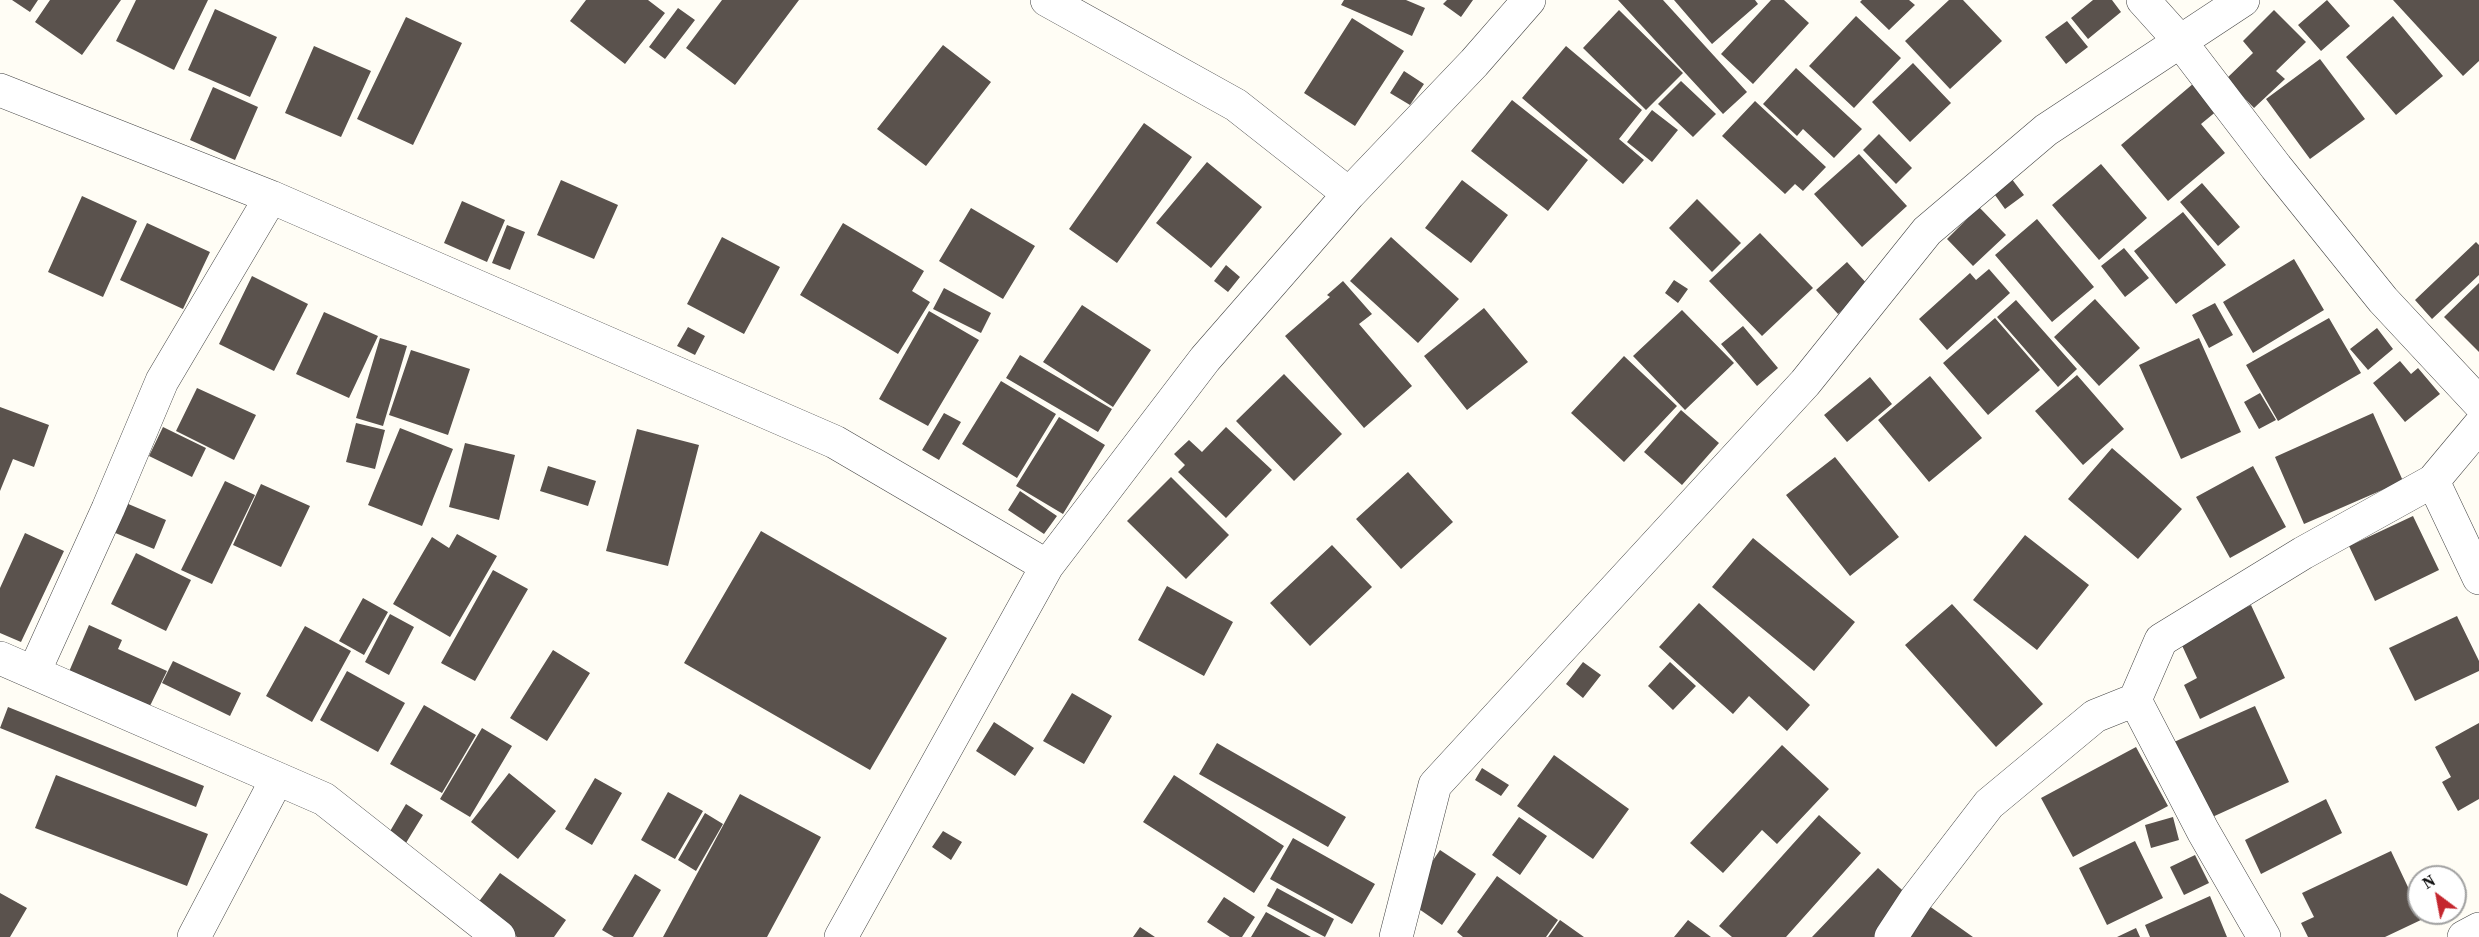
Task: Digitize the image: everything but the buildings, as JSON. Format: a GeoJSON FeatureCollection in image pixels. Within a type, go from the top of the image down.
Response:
{"type":"FeatureCollection","features":[{"type":"Feature","properties":{"kind":"street"},"geometry":{"type":"LineString","coordinates":[[1047,0],[1236,105],[1349,194]]}},
{"type":"Feature","properties":{"kind":"street"},"geometry":{"type":"LineString","coordinates":[[841,937],[1047,566],[1205,359],[1349,194],[1474,63],[1529,0]]}},
{"type":"Feature","properties":{"kind":"street"},"geometry":{"type":"LineString","coordinates":[[2143,0],[2179,40],[2276,167],[2383,300],[2479,403]]}},
{"type":"Feature","properties":{"kind":"street"},"geometry":{"type":"LineString","coordinates":[[1396,937],[1435,785],[1805,383],[1927,231],[2046,130],[2179,40],[2243,0]]}},
{"type":"Feature","properties":{"kind":"street"},"geometry":{"type":"LineString","coordinates":[[0,90],[271,196],[836,442],[1047,566]]}},
{"type":"Feature","properties":{"kind":"street"},"geometry":{"type":"LineString","coordinates":[[34,672],[108,509],[162,381],[271,196]]}},
{"type":"Feature","properties":{"kind":"street"},"geometry":{"type":"LineString","coordinates":[[1891,937],[1916,900],[1989,804],[2095,716],[2135,700],[2161,640],[2302,553],[2433,481],[2479,426]]}},
{"type":"Feature","properties":{"kind":"street"},"geometry":{"type":"LineString","coordinates":[[2433,481],[2479,578]]}},
{"type":"Feature","properties":{"kind":"street"},"geometry":{"type":"LineString","coordinates":[[0,658],[324,799],[499,937]]}},
{"type":"Feature","properties":{"kind":"street"},"geometry":{"type":"LineString","coordinates":[[2135,700],[2203,831],[2264,937]]}},
{"type":"Feature","properties":{"kind":"street"},"geometry":{"type":"LineString","coordinates":[[194,937],[277,779]]}},
{"type":"Feature","properties":{"kind":"street"},"geometry":{"type":"LineString","coordinates":[[2464,937],[2479,929]]}}]}
